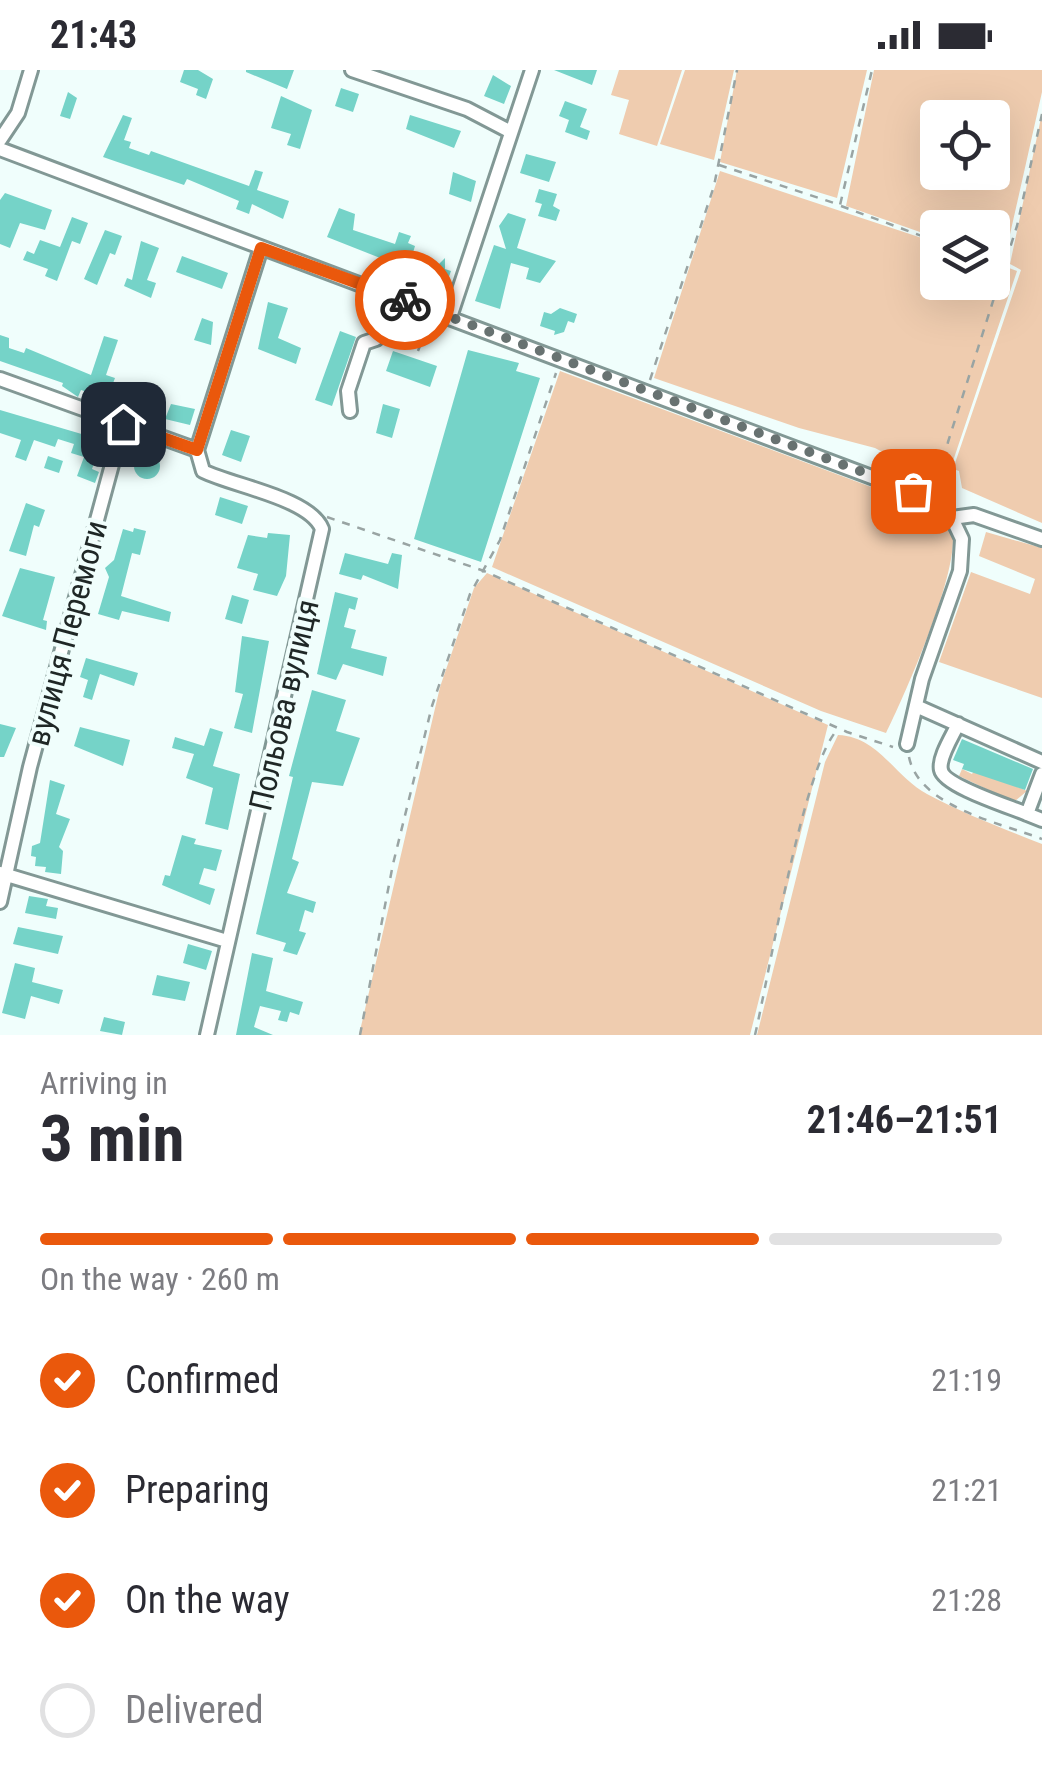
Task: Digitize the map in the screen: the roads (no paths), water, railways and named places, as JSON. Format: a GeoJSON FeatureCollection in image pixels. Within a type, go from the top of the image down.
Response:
{"type":"FeatureCollection","features":[{"type":"Feature","properties":{"kind":"street"},"geometry":{"type":"LineString","coordinates":[[0,140],[18,112],[31,70]]}},
{"type":"Feature","properties":{"kind":"street"},"geometry":{"type":"LineString","coordinates":[[352,70],[467,109],[511,132]]}},
{"type":"Feature","properties":{"kind":"street"},"geometry":{"type":"LineString","coordinates":[[450,316],[532,70]]}},
{"type":"Feature","properties":{"kind":"street"},"geometry":{"type":"LineString","coordinates":[[0,149],[938,502],[952,518],[962,539],[960,571],[916,706],[908,744]]}},
{"type":"Feature","properties":{"kind":"street"},"geometry":{"type":"LineString","coordinates":[[0,379],[197,450],[261,248]]}},
{"type":"Feature","properties":{"kind":"street"},"geometry":{"type":"LineString","coordinates":[[350,411],[348,391],[364,343],[376,339],[391,295]]}},
{"type":"Feature","properties":{"kind":"street","name":"вулиця Перемоги"},"geometry":{"type":"LineString","coordinates":[[0,902],[2,874],[123,424]]}},
{"type":"Feature","properties":{"kind":"street","name":"Польова вулиця"},"geometry":{"type":"LineString","coordinates":[[197,450],[203,470],[298,506],[318,518],[320,548],[208,1035]]}},
{"type":"Feature","properties":{"kind":"street"},"geometry":{"type":"LineString","coordinates":[[952,518],[974,515],[1042,539]]}},
{"type":"Feature","properties":{"kind":"street"},"geometry":{"type":"LineString","coordinates":[[916,706],[1042,762]]}},
{"type":"Feature","properties":{"kind":"street"},"geometry":{"type":"LineString","coordinates":[[958,724],[940,767],[942,775],[963,788],[1042,820]]}},
{"type":"Feature","properties":{"kind":"street"},"geometry":{"type":"LineString","coordinates":[[1027,814],[1042,774]]}},
{"type":"Feature","properties":{"kind":"street"},"geometry":{"type":"LineString","coordinates":[[2,874],[227,941]]}}]}
